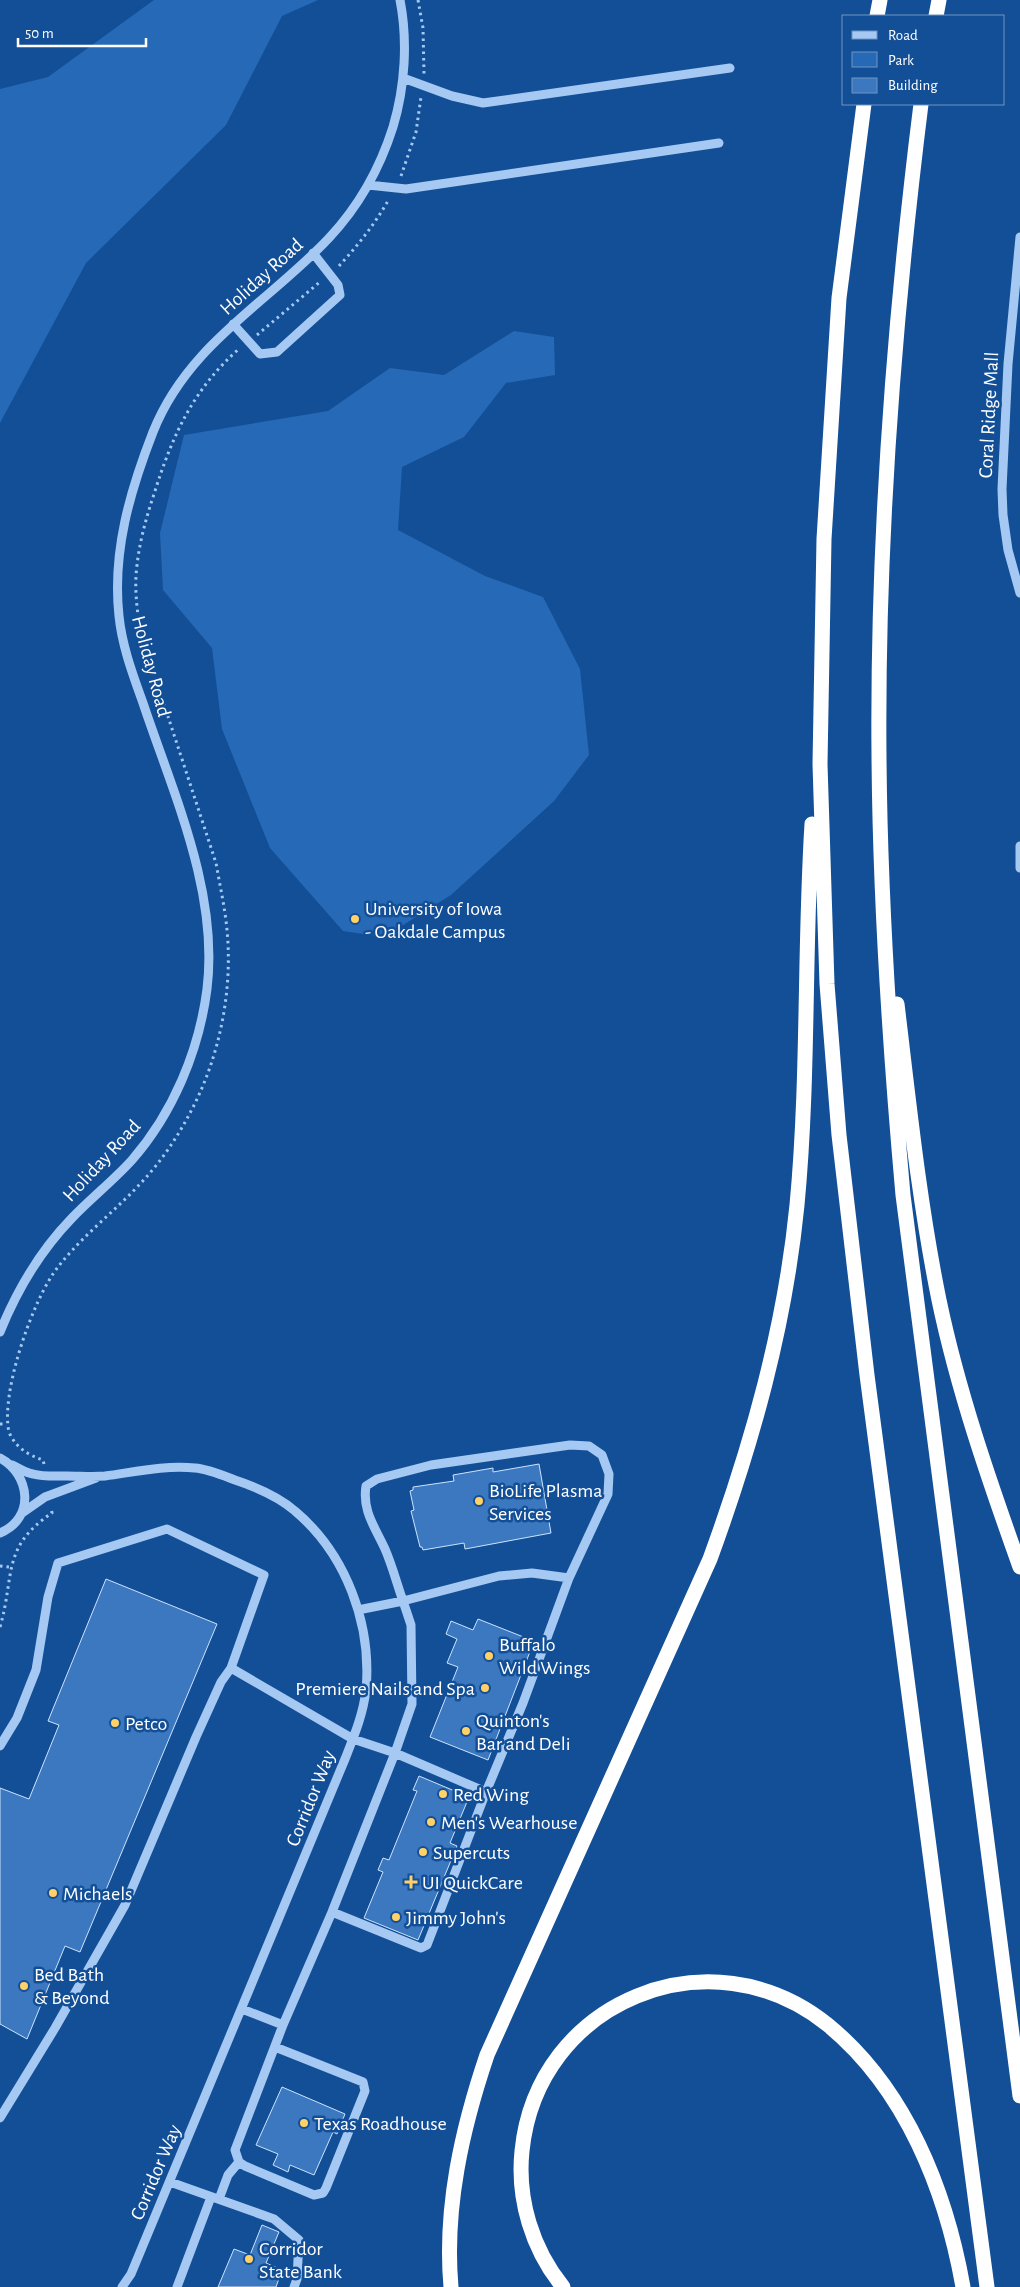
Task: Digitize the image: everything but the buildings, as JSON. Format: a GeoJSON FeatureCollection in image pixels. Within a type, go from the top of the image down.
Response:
{"type":"FeatureCollection","features":[{"type":"Feature","properties":{"kind":"highway"},"geometry":{"type":"LineString","coordinates":[[877,15],[880,0]]}},
{"type":"Feature","properties":{"kind":"highway"},"geometry":{"type":"LineString","coordinates":[[936,15],[939,0]]}},
{"type":"Feature","properties":{"kind":"highway"},"geometry":{"type":"LineString","coordinates":[[864,105],[839,298],[824,538],[821,678],[822,860],[827,974],[845,1197],[866,1375],[987,2287]]}},
{"type":"Feature","properties":{"kind":"highway"},"geometry":{"type":"LineString","coordinates":[[921,105],[896,320],[885,486],[880,606],[878,756],[882,902],[890,1052],[904,1195],[931,1417],[1020,2096]]}},
{"type":"Feature","properties":{"kind":"highway"},"geometry":{"type":"LineString","coordinates":[[451,2287],[453,2198],[463,2136],[481,2072],[552,1909],[710,1559],[738,1481],[758,1413],[776,1339],[797,1204],[812,830],[821,678]]}},
{"type":"Feature","properties":{"kind":"highway"},"geometry":{"type":"LineString","coordinates":[[882,902],[919,1182],[939,1301],[983,1464],[1020,1568]]}},
{"type":"Feature","properties":{"kind":"highway"},"geometry":{"type":"LineString","coordinates":[[563,2287],[543,2257],[532,2232],[524,2204],[521,2161],[523,2134],[537,2089],[549,2067],[566,2046],[598,2017],[619,2004],[642,1993],[664,1986],[713,1981],[760,1988],[805,2008],[829,2026],[858,2053],[880,2080],[904,2116],[921,2149],[948,2222],[963,2287]]}},
{"type":"Feature","properties":{"kind":"street","name":"Holiday Road"},"geometry":{"type":"LineString","coordinates":[[0,1332],[11,1304],[46,1248],[72,1218],[134,1158],[152,1134],[182,1079],[194,1049],[202,1018],[207,986],[208,954],[203,891],[193,854],[127,655],[119,618],[117,582],[122,527],[135,482],[158,421],[184,375],[209,346],[314,253],[353,209],[368,185],[385,151],[396,115],[403,78],[404,42],[400,0]]}},
{"type":"Feature","properties":{"kind":"street"},"geometry":{"type":"LineString","coordinates":[[403,78],[452,96],[482,103],[730,68]]}},
{"type":"Feature","properties":{"kind":"street"},"geometry":{"type":"LineString","coordinates":[[368,185],[406,189],[719,143]]}},
{"type":"Feature","properties":{"kind":"street","name":"Coral Ridge Mall"},"geometry":{"type":"LineString","coordinates":[[1020,237],[1008,364],[1002,489],[1003,515],[1008,550],[1020,594]]}},
{"type":"Feature","properties":{"kind":"street"},"geometry":{"type":"LineString","coordinates":[[233,324],[260,354],[277,352],[340,295],[338,285],[314,253]]}},
{"type":"Feature","properties":{"kind":"street"},"geometry":{"type":"LineString","coordinates":[[1020,846],[1020,868]]}},
{"type":"Feature","properties":{"kind":"street"},"geometry":{"type":"LineString","coordinates":[[275,2047],[363,2082],[365,2091],[323,2193],[314,2195],[245,2166],[239,2162],[235,2150],[283,2025],[332,1912],[412,1704],[411,1625],[385,1550],[367,1515],[364,1500],[366,1486],[377,1479],[431,1466],[570,1445],[590,1446],[602,1454],[607,1465],[609,1474],[608,1494],[569,1578],[523,1703],[486,1792],[427,1945],[421,1948],[332,1912]]}},
{"type":"Feature","properties":{"kind":"street"},"geometry":{"type":"LineString","coordinates":[[0,1457],[12,1465],[19,1473],[24,1486],[25,1501],[20,1514],[2,1532],[0,1542]]}},
{"type":"Feature","properties":{"kind":"street","name":"Corridor Way"},"geometry":{"type":"LineString","coordinates":[[12,1465],[32,1474],[104,1476]]}},
{"type":"Feature","properties":{"kind":"street","name":"Corridor Way"},"geometry":{"type":"LineString","coordinates":[[20,1514],[44,1497],[104,1476],[148,1469],[176,1466],[198,1468],[249,1484],[295,1510],[315,1532],[336,1561],[349,1583],[358,1610],[366,1662],[366,1690],[362,1715],[353,1739],[170,2182],[131,2274],[122,2287]]}},
{"type":"Feature","properties":{"kind":"street"},"geometry":{"type":"LineString","coordinates":[[0,1746],[16,1718],[36,1670],[48,1597],[58,1563],[167,1529],[264,1575],[230,1668],[221,1682],[196,1737],[125,1906],[55,2028],[0,2118]]}},
{"type":"Feature","properties":{"kind":"street"},"geometry":{"type":"LineString","coordinates":[[358,1610],[404,1601],[500,1576],[532,1574],[569,1578]]}},
{"type":"Feature","properties":{"kind":"street"},"geometry":{"type":"LineString","coordinates":[[230,1668],[353,1739],[394,1753],[486,1792]]}},
{"type":"Feature","properties":{"kind":"street"},"geometry":{"type":"LineString","coordinates":[[242,2009],[283,2025]]}},
{"type":"Feature","properties":{"kind":"street"},"geometry":{"type":"LineString","coordinates":[[177,2287],[215,2198],[231,2169],[239,2162]]}},
{"type":"Feature","properties":{"kind":"street"},"geometry":{"type":"LineString","coordinates":[[170,2182],[274,2219],[299,2240],[297,2279],[294,2287]]}},
{"type":"Feature","properties":{"kind":"path"},"geometry":{"type":"LineString","coordinates":[[44,1468],[43,1460],[26,1453],[19,1447],[13,1440],[6,1424],[6,1398],[18,1342],[35,1303],[57,1267],[141,1183],[168,1150],[190,1112],[210,1066],[220,1029],[227,981],[227,932],[216,863],[140,634],[136,603],[136,567],[142,531],[175,434],[207,380],[248,342],[330,274],[360,243],[379,217],[395,188],[402,174],[416,132],[425,69],[423,28],[418,0]]}},
{"type":"Feature","properties":{"kind":"path"},"geometry":{"type":"LineString","coordinates":[[0,1424],[6,1424]]}},
{"type":"Feature","properties":{"kind":"path"},"geometry":{"type":"LineString","coordinates":[[0,1627],[10,1566],[14,1554],[28,1531],[52,1513],[49,1499]]}},
{"type":"Feature","properties":{"kind":"path"},"geometry":{"type":"LineString","coordinates":[[0,1566],[10,1566]]}},
{"type":"Feature","properties":{"kind":"green space"},"geometry":{"type":"Polygon","coordinates":[[[154,0],[318,0],[282,16],[226,125],[86,263],[0,423],[0,89],[48,77],[154,0]]]}},
{"type":"Feature","properties":{"kind":"green space"},"geometry":{"type":"Polygon","coordinates":[[[514,331],[554,337],[555,375],[506,383],[464,437],[402,467],[398,530],[485,576],[543,597],[580,669],[589,755],[554,801],[451,895],[384,937],[343,931],[270,848],[222,729],[212,648],[163,590],[160,533],[184,435],[328,411],[390,368],[444,375],[514,331]]]}},
{"type":"Feature","properties":{"kind":"place","name":"University of Iowa - Oakdale Campus"},"geometry":{"type":"Point","coordinates":[355,919]}},
{"type":"Feature","properties":{"kind":"place","name":"BioLife Plasma Services"},"geometry":{"type":"Point","coordinates":[479,1501]}},
{"type":"Feature","properties":{"kind":"place","name":"Buffalo Wild Wings"},"geometry":{"type":"Point","coordinates":[489,1656]}},
{"type":"Feature","properties":{"kind":"place","name":"Premiere Nails and Spa"},"geometry":{"type":"Point","coordinates":[485,1688]}},
{"type":"Feature","properties":{"kind":"place","name":"Petco"},"geometry":{"type":"Point","coordinates":[115,1723]}},
{"type":"Feature","properties":{"kind":"place","name":"Quinton's Bar and Deli"},"geometry":{"type":"Point","coordinates":[466,1731]}},
{"type":"Feature","properties":{"kind":"place","name":"Red Wing"},"geometry":{"type":"Point","coordinates":[443,1794]}},
{"type":"Feature","properties":{"kind":"place","name":"Men's Wearhouse"},"geometry":{"type":"Point","coordinates":[431,1822]}},
{"type":"Feature","properties":{"kind":"place","name":"Supercuts"},"geometry":{"type":"Point","coordinates":[423,1852]}},
{"type":"Feature","properties":{"kind":"place","name":"UI QuickCare"},"geometry":{"type":"Point","coordinates":[411,1882]}},
{"type":"Feature","properties":{"kind":"place","name":"Michaels"},"geometry":{"type":"Point","coordinates":[53,1893]}},
{"type":"Feature","properties":{"kind":"place","name":"Jimmy John's"},"geometry":{"type":"Point","coordinates":[396,1917]}},
{"type":"Feature","properties":{"kind":"place","name":"Bed Bath & Beyond"},"geometry":{"type":"Point","coordinates":[24,1986]}},
{"type":"Feature","properties":{"kind":"place","name":"Texas Roadhouse"},"geometry":{"type":"Point","coordinates":[304,2123]}},
{"type":"Feature","properties":{"kind":"place","name":"Corridor State Bank"},"geometry":{"type":"Point","coordinates":[249,2259]}}]}
